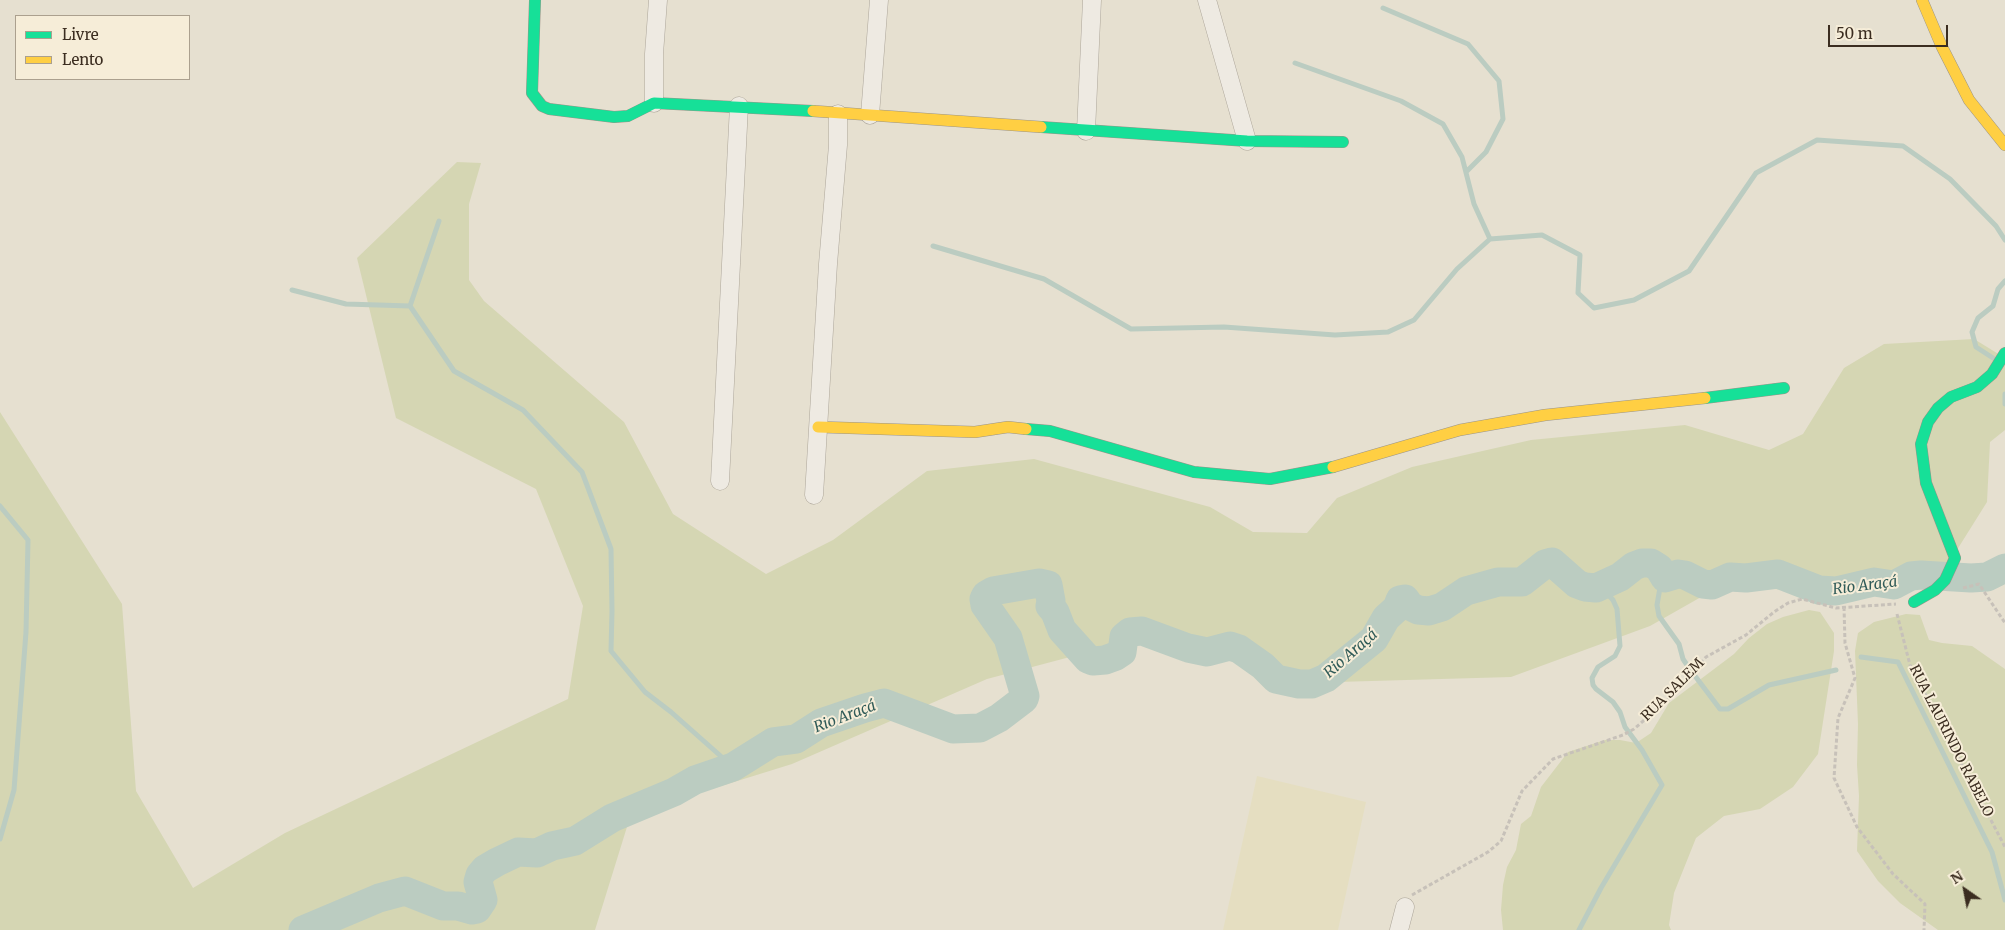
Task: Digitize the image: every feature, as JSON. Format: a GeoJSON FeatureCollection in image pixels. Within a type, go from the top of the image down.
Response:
{"type":"FeatureCollection","features":[{"type":"Feature","properties":{"kind":"street"},"geometry":{"type":"LineString","coordinates":[[535,0],[532,93],[542,106],[549,109],[614,117],[628,116],[654,104],[739,106],[1247,142],[1343,142]]}},
{"type":"Feature","properties":{"kind":"street"},"geometry":{"type":"LineString","coordinates":[[654,104],[654,54],[658,0]]}},
{"type":"Feature","properties":{"kind":"street"},"geometry":{"type":"LineString","coordinates":[[870,115],[879,0]]}},
{"type":"Feature","properties":{"kind":"street"},"geometry":{"type":"LineString","coordinates":[[1086,131],[1092,0]]}},
{"type":"Feature","properties":{"kind":"street"},"geometry":{"type":"LineString","coordinates":[[1207,0],[1247,142]]}},
{"type":"Feature","properties":{"kind":"street"},"geometry":{"type":"LineString","coordinates":[[1922,0],[1945,54],[1969,100],[2005,145]]}},
{"type":"Feature","properties":{"kind":"street"},"geometry":{"type":"LineString","coordinates":[[720,481],[739,106]]}},
{"type":"Feature","properties":{"kind":"street"},"geometry":{"type":"LineString","coordinates":[[814,495],[838,145],[838,114]]}},
{"type":"Feature","properties":{"kind":"street"},"geometry":{"type":"LineString","coordinates":[[1914,602],[1935,590],[1945,580],[1955,558],[1926,483],[1921,444],[1928,422],[1938,408],[1951,397],[1977,387],[1995,370],[2005,353]]}},
{"type":"Feature","properties":{"kind":"street"},"geometry":{"type":"LineString","coordinates":[[818,427],[975,432],[1008,427],[1050,431],[1194,472],[1270,479],[1319,471],[1460,430],[1545,415],[1639,406],[1784,388]]}},
{"type":"Feature","properties":{"kind":"street"},"geometry":{"type":"LineString","coordinates":[[1399,930],[1405,907]]}},
{"type":"Feature","properties":{"kind":"path","name":"RUA SALEM"},"geometry":{"type":"LineString","coordinates":[[1405,907],[1410,896],[1488,852],[1501,840],[1522,791],[1553,759],[1623,735],[1634,729],[1689,678],[1706,657],[1746,635],[1774,612],[1794,600],[1802,599],[1836,608],[1874,605]]}},
{"type":"Feature","properties":{"kind":"path","name":"RUA LAURINDO RABELO"},"geometry":{"type":"LineString","coordinates":[[1894,604],[1910,665],[2005,847]]}},
{"type":"Feature","properties":{"kind":"path"},"geometry":{"type":"LineString","coordinates":[[1844,608],[1845,642],[1855,678],[1838,718],[1834,778],[1857,826],[1893,874],[1925,904],[1924,930]]}},
{"type":"Feature","properties":{"kind":"shaded area"},"geometry":{"type":"Polygon","coordinates":[[[1257,776],[1366,802],[1338,930],[1223,930],[1257,776]]]}},
{"type":"Feature","properties":{"kind":"green space"},"geometry":{"type":"Polygon","coordinates":[[[457,162],[481,163],[469,204],[469,280],[484,301],[624,422],[673,514],[766,574],[833,540],[927,471],[1034,459],[1210,507],[1253,532],[1307,533],[1337,498],[1412,467],[1531,440],[1685,425],[1769,450],[1803,434],[1844,368],[1884,344],[1974,339],[2005,358],[2005,430],[1990,442],[1987,502],[1950,561],[1845,596],[1724,584],[1650,626],[1511,677],[1302,683],[1164,632],[987,679],[792,764],[631,814],[595,930],[0,930],[0,412],[122,604],[136,791],[193,888],[285,833],[568,699],[583,606],[536,489],[396,418],[357,258],[457,162]]]}},
{"type":"Feature","properties":{"kind":"green space"},"geometry":{"type":"Polygon","coordinates":[[[1809,610],[1820,612],[1834,633],[1834,651],[1818,754],[1793,787],[1760,809],[1724,816],[1696,838],[1674,893],[1669,925],[1671,930],[1503,930],[1501,910],[1503,885],[1507,867],[1516,850],[1521,824],[1531,816],[1541,787],[1568,752],[1605,740],[1636,743],[1651,733],[1669,703],[1734,654],[1749,638],[1767,624],[1783,617],[1809,610]]]}},
{"type":"Feature","properties":{"kind":"green space"},"geometry":{"type":"Polygon","coordinates":[[[1906,614],[1920,615],[1929,640],[1972,646],[2005,669],[2005,930],[1938,930],[1900,903],[1878,881],[1857,851],[1859,796],[1855,651],[1858,633],[1874,622],[1906,614]]]}},
{"type":"Feature","properties":{"kind":"waterway"},"geometry":{"type":"LineString","coordinates":[[1383,8],[1468,44],[1499,81],[1503,119],[1486,152],[1466,172]]}},
{"type":"Feature","properties":{"kind":"waterway"},"geometry":{"type":"LineString","coordinates":[[1295,63],[1401,101],[1443,124],[1462,157],[1474,204],[1490,239]]}},
{"type":"Feature","properties":{"kind":"waterway"},"geometry":{"type":"LineString","coordinates":[[933,246],[1044,279],[1131,329],[1224,327],[1335,335],[1388,332],[1414,320],[1457,269],[1490,239],[1542,235],[1580,255],[1578,293],[1594,308],[1634,300],[1689,271],[1756,173],[1817,140],[1903,146],[1950,179],[1996,226],[2005,240]]}},
{"type":"Feature","properties":{"kind":"waterway"},"geometry":{"type":"LineString","coordinates":[[439,221],[410,306],[454,371],[523,410],[582,472],[611,549],[611,651],[645,692],[671,712],[733,767]]}},
{"type":"Feature","properties":{"kind":"waterway"},"geometry":{"type":"LineString","coordinates":[[1993,358],[1976,347],[1972,332],[1978,318],[1993,306],[1998,289],[2005,281]]}},
{"type":"Feature","properties":{"kind":"waterway"},"geometry":{"type":"LineString","coordinates":[[292,290],[346,304],[410,306]]}},
{"type":"Feature","properties":{"kind":"waterway"},"geometry":{"type":"LineString","coordinates":[[2005,394],[2005,404]]}},
{"type":"Feature","properties":{"kind":"waterway"},"geometry":{"type":"LineString","coordinates":[[0,506],[28,540],[26,632],[14,790],[0,839]]}},
{"type":"Feature","properties":{"kind":"waterway","name":"Rio Araçá"},"geometry":{"type":"LineString","coordinates":[[303,930],[379,898],[405,891],[443,906],[477,909],[483,900],[478,882],[480,875],[485,869],[497,862],[518,852],[537,853],[552,846],[575,841],[612,818],[674,792],[695,780],[733,767],[773,742],[796,739],[821,723],[865,708],[884,703],[953,729],[980,728],[999,718],[1024,699],[1025,696],[1008,638],[985,605],[984,599],[986,595],[993,591],[1039,583],[1048,585],[1050,606],[1055,612],[1062,630],[1088,659],[1093,661],[1105,660],[1116,656],[1122,652],[1124,637],[1130,632],[1142,631],[1188,648],[1207,652],[1230,646],[1239,649],[1263,666],[1276,679],[1299,684],[1312,684],[1326,678],[1374,639],[1386,618],[1397,608],[1400,600],[1405,599],[1410,606],[1418,610],[1429,611],[1442,607],[1466,591],[1498,582],[1522,582],[1545,564],[1552,562],[1577,584],[1596,588],[1620,577],[1634,566],[1642,563],[1651,563],[1659,568],[1665,578],[1678,574],[1685,575],[1703,584],[1712,585],[1730,577],[1746,578],[1778,574],[1819,590],[1836,591],[1874,582],[1894,585],[1911,576],[1921,575],[1987,577],[2005,568]]}},
{"type":"Feature","properties":{"kind":"waterway"},"geometry":{"type":"LineString","coordinates":[[1662,576],[1657,605],[1659,616],[1679,644],[1683,659],[1720,709],[1728,709],[1769,685],[1836,670]]}},
{"type":"Feature","properties":{"kind":"waterway"},"geometry":{"type":"LineString","coordinates":[[1579,930],[1601,888],[1662,785],[1642,750],[1625,727],[1620,712],[1613,702],[1593,685],[1592,678],[1598,667],[1615,656],[1620,646],[1617,609],[1613,600],[1606,592],[1596,588]]}},
{"type":"Feature","properties":{"kind":"waterway"},"geometry":{"type":"LineString","coordinates":[[1861,657],[1898,662],[1992,852],[2005,900]]}},
{"type":"Feature","properties":{"kind":"traffic: fast"},"geometry":{"type":"LineString","coordinates":[[535,0],[532,93],[542,106],[549,109],[614,117],[628,116],[654,103],[813,111]]}},
{"type":"Feature","properties":{"kind":"traffic: fast"},"geometry":{"type":"LineString","coordinates":[[1041,127],[1247,141],[1343,142]]}},
{"type":"Feature","properties":{"kind":"traffic: fast"},"geometry":{"type":"LineString","coordinates":[[1914,602],[1935,590],[1945,580],[1955,558],[1926,483],[1921,444],[1928,422],[1938,408],[1951,397],[1977,387],[1992,374],[2005,353]]}},
{"type":"Feature","properties":{"kind":"traffic: fast"},"geometry":{"type":"LineString","coordinates":[[1705,398],[1784,388]]}},
{"type":"Feature","properties":{"kind":"traffic: fast"},"geometry":{"type":"LineString","coordinates":[[1026,429],[1050,431],[1194,472],[1270,479],[1333,467]]}},
{"type":"Feature","properties":{"kind":"traffic: slow"},"geometry":{"type":"LineString","coordinates":[[1922,0],[1942,47],[1969,100],[2005,145]]}},
{"type":"Feature","properties":{"kind":"traffic: slow"},"geometry":{"type":"LineString","coordinates":[[813,111],[1041,127]]}},
{"type":"Feature","properties":{"kind":"traffic: slow"},"geometry":{"type":"LineString","coordinates":[[1333,467],[1460,430],[1545,415],[1705,398]]}},
{"type":"Feature","properties":{"kind":"traffic: slow"},"geometry":{"type":"LineString","coordinates":[[818,427],[975,432],[1008,427],[1026,429]]}}]}
